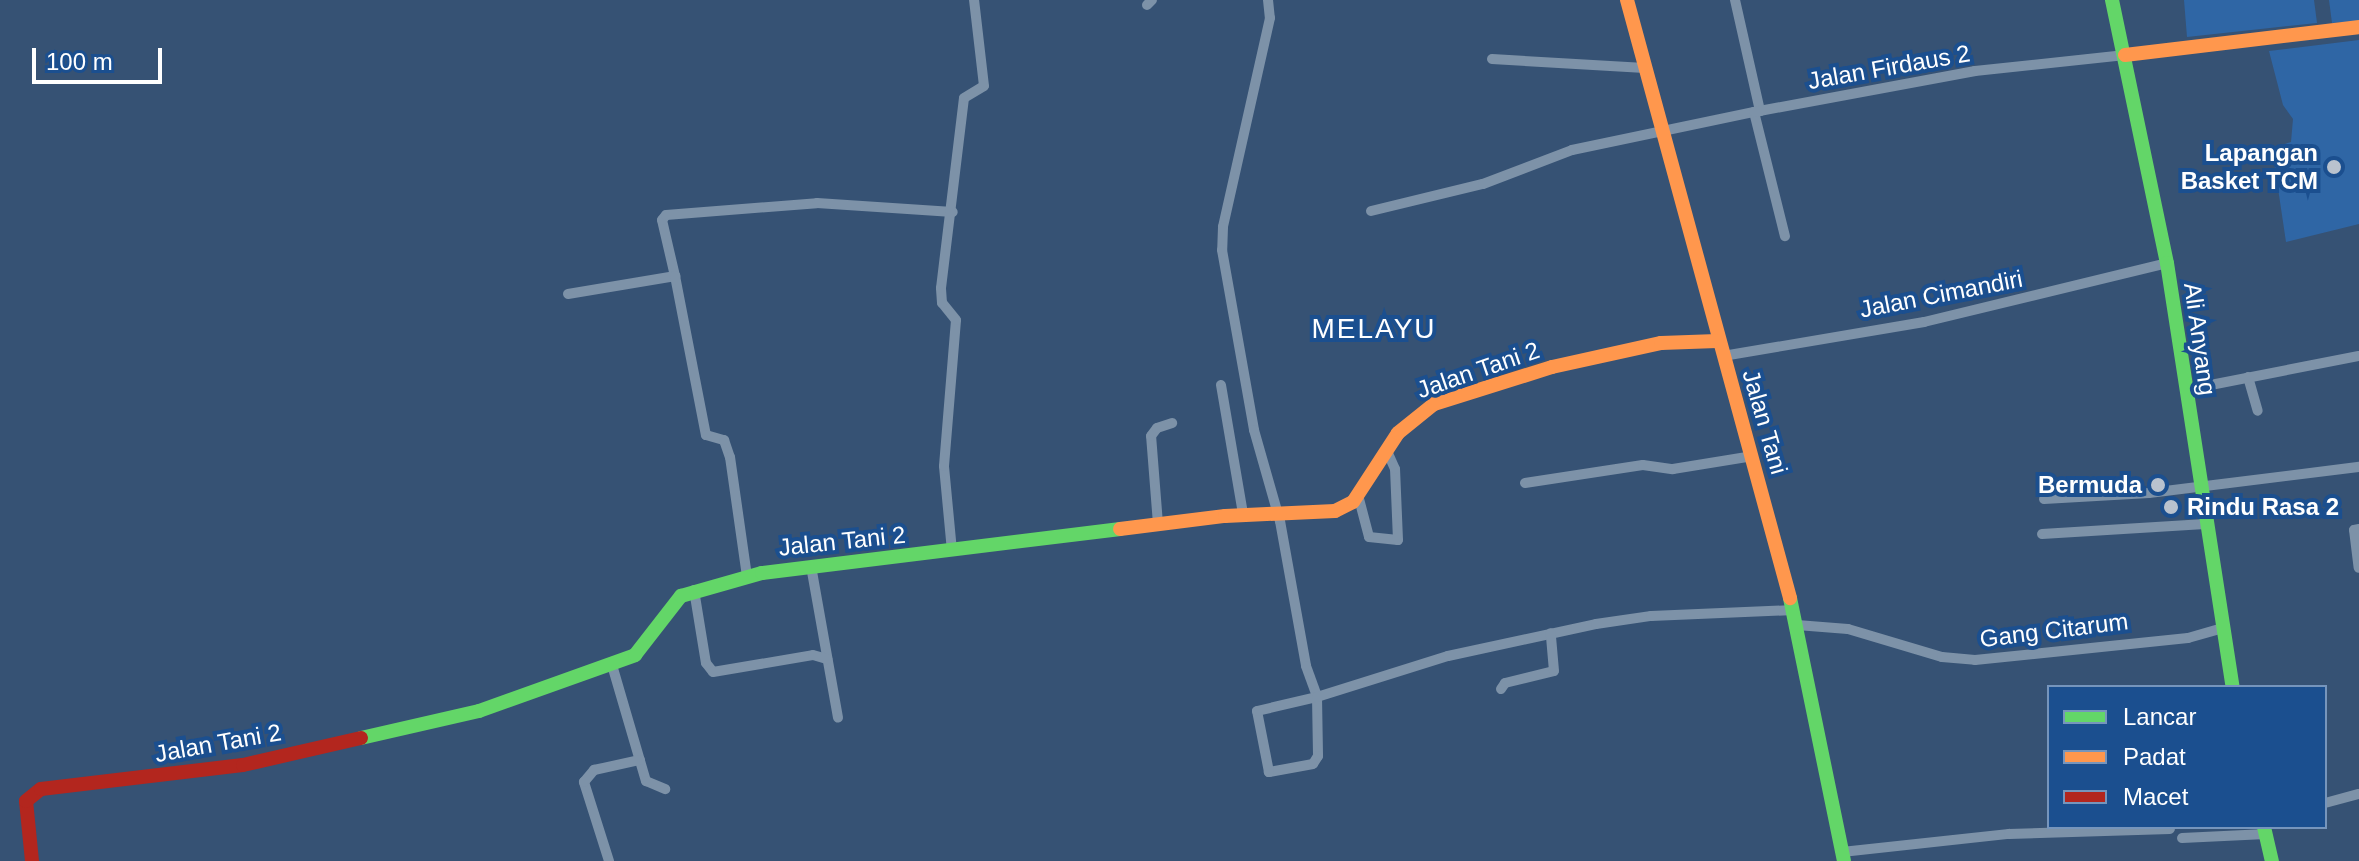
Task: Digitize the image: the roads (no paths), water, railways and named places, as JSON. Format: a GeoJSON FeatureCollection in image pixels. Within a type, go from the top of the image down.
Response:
{"type":"FeatureCollection","features":[{"type":"Feature","properties":{"kind":"main road","name":"Jalan Tani"},"geometry":{"type":"LineString","coordinates":[[1627,0],[1796,618],[1843,856]]}},
{"type":"Feature","properties":{"kind":"main road","name":"Ali Anyang"},"geometry":{"type":"LineString","coordinates":[[2112,0],[2167,263],[2205,524],[2233,685]]}},
{"type":"Feature","properties":{"kind":"main road"},"geometry":{"type":"LineString","coordinates":[[2125,55],[2359,27]]}},
{"type":"Feature","properties":{"kind":"main road","name":"Jalan Tani 2"},"geometry":{"type":"LineString","coordinates":[[32,861],[26,801],[41,789],[243,765],[479,711],[635,655],[669,607],[694,590],[747,576],[811,566],[1243,514],[1335,511],[1358,495],[1410,419],[1434,404],[1552,367],[1661,343],[1720,348]]}},
{"type":"Feature","properties":{"kind":"main road"},"geometry":{"type":"LineString","coordinates":[[2265,830],[2272,861]]}},
{"type":"Feature","properties":{"kind":"street"},"geometry":{"type":"LineString","coordinates":[[952,551],[944,466],[956,320],[941,297],[964,98],[980,93],[984,86],[974,0]]}},
{"type":"Feature","properties":{"kind":"street"},"geometry":{"type":"LineString","coordinates":[[1268,0],[1270,18],[1223,227],[1222,250],[1251,416],[1276,511],[1317,697]]}},
{"type":"Feature","properties":{"kind":"street"},"geometry":{"type":"LineString","coordinates":[[1735,0],[1785,236]]}},
{"type":"Feature","properties":{"kind":"street","name":"Jalan Firdaus 2"},"geometry":{"type":"LineString","coordinates":[[1371,211],[1483,184],[1572,150],[1757,111],[1975,71],[2125,55]]}},
{"type":"Feature","properties":{"kind":"street"},"geometry":{"type":"LineString","coordinates":[[1492,59],[1645,68]]}},
{"type":"Feature","properties":{"kind":"street"},"geometry":{"type":"LineString","coordinates":[[747,576],[730,457],[724,440],[706,435],[662,220],[666,215],[817,203],[953,212]]}},
{"type":"Feature","properties":{"kind":"street","name":"Jalan Cimandiri"},"geometry":{"type":"LineString","coordinates":[[1720,348],[1924,322],[2167,263]]}},
{"type":"Feature","properties":{"kind":"street"},"geometry":{"type":"LineString","coordinates":[[568,294],[675,276]]}},
{"type":"Feature","properties":{"kind":"street"},"geometry":{"type":"LineString","coordinates":[[2185,390],[2359,356]]}},
{"type":"Feature","properties":{"kind":"street"},"geometry":{"type":"LineString","coordinates":[[2248,377],[2258,411]]}},
{"type":"Feature","properties":{"kind":"street"},"geometry":{"type":"LineString","coordinates":[[1221,385],[1243,514]]}},
{"type":"Feature","properties":{"kind":"street"},"geometry":{"type":"LineString","coordinates":[[1158,524],[1151,436],[1172,423]]}},
{"type":"Feature","properties":{"kind":"street"},"geometry":{"type":"LineString","coordinates":[[1358,495],[1369,537],[1398,540],[1395,469],[1387,451]]}},
{"type":"Feature","properties":{"kind":"street"},"geometry":{"type":"LineString","coordinates":[[1525,483],[1643,465],[1673,469],[1753,456]]}},
{"type":"Feature","properties":{"kind":"street"},"geometry":{"type":"LineString","coordinates":[[2044,499],[2200,487],[2359,467]]}},
{"type":"Feature","properties":{"kind":"street"},"geometry":{"type":"LineString","coordinates":[[2042,534],[2205,524]]}},
{"type":"Feature","properties":{"kind":"street"},"geometry":{"type":"LineString","coordinates":[[2359,529],[2354,530],[2359,568]]}},
{"type":"Feature","properties":{"kind":"street"},"geometry":{"type":"LineString","coordinates":[[811,566],[838,718]]}},
{"type":"Feature","properties":{"kind":"street"},"geometry":{"type":"LineString","coordinates":[[694,590],[706,663],[713,672],[813,655],[827,659]]}},
{"type":"Feature","properties":{"kind":"street","name":"Gang Citarum"},"geometry":{"type":"LineString","coordinates":[[1317,697],[1317,761],[1269,772],[1257,711],[1317,697],[1414,664],[1551,633],[1651,616],[1796,618],[1848,629],[1942,657],[1975,660],[2188,638],[2222,628]]}},
{"type":"Feature","properties":{"kind":"street"},"geometry":{"type":"LineString","coordinates":[[1501,689],[1505,683],[1554,671],[1551,633]]}},
{"type":"Feature","properties":{"kind":"street"},"geometry":{"type":"LineString","coordinates":[[612,665],[646,781],[665,789]]}},
{"type":"Feature","properties":{"kind":"street"},"geometry":{"type":"LineString","coordinates":[[609,861],[586,776],[640,760]]}},
{"type":"Feature","properties":{"kind":"street"},"geometry":{"type":"LineString","coordinates":[[2327,802],[2359,794]]}},
{"type":"Feature","properties":{"kind":"street"},"geometry":{"type":"LineString","coordinates":[[1843,856],[2009,834],[2170,829]]}},
{"type":"Feature","properties":{"kind":"street"},"geometry":{"type":"LineString","coordinates":[[2182,838],[2265,830]]}},
{"type":"Feature","properties":{"kind":"place","name":"Lapangan Basket TCM"},"geometry":{"type":"Point","coordinates":[2334,167]}},
{"type":"Feature","properties":{"kind":"place","name":"Bermuda"},"geometry":{"type":"Point","coordinates":[2158,485]}},
{"type":"Feature","properties":{"kind":"place","name":"Rindu Rasa 2"},"geometry":{"type":"Point","coordinates":[2171,507]}},
{"type":"Feature","properties":{"kind":"district","name":"MELAYU"},"geometry":{"type":"Point","coordinates":[1374,329]}}]}
